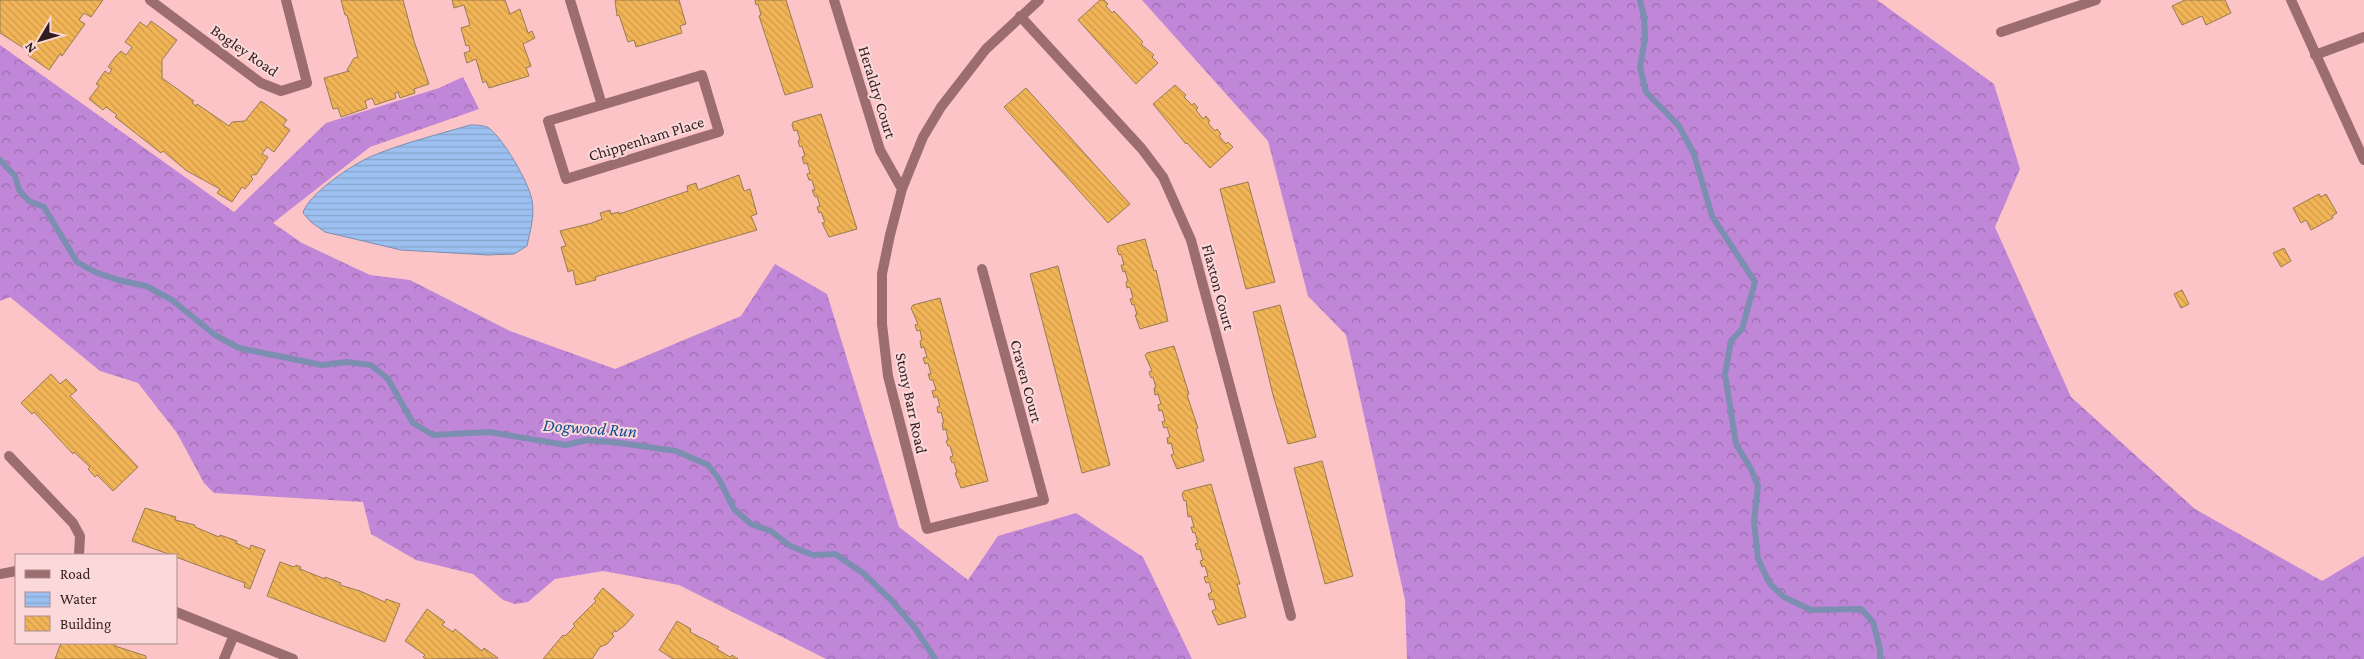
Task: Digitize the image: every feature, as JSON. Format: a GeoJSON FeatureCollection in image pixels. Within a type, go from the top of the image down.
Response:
{"type":"FeatureCollection","features":[{"type":"Feature","properties":{"kind":"street","name":"Bogley Road"},"geometry":{"type":"LineString","coordinates":[[150,0],[261,83],[281,91],[307,83],[286,0]]}},
{"type":"Feature","properties":{"kind":"street"},"geometry":{"type":"LineString","coordinates":[[570,0],[602,105]]}},
{"type":"Feature","properties":{"kind":"street","name":"Heraldry Court"},"geometry":{"type":"LineString","coordinates":[[834,0],[880,150],[902,189]]}},
{"type":"Feature","properties":{"kind":"street","name":"Stony Barr Road"},"geometry":{"type":"LineString","coordinates":[[1039,0],[986,49],[941,107],[923,137],[902,189],[890,235],[882,274],[882,324],[888,376],[927,529],[1044,500]]}},
{"type":"Feature","properties":{"kind":"street"},"geometry":{"type":"LineString","coordinates":[[2001,32],[2096,0]]}},
{"type":"Feature","properties":{"kind":"street"},"geometry":{"type":"LineString","coordinates":[[2291,0],[2364,160]]}},
{"type":"Feature","properties":{"kind":"street","name":"Flaxton Court"},"geometry":{"type":"LineString","coordinates":[[1020,16],[1142,149],[1163,177],[1177,205],[1190,240],[1291,616]]}},
{"type":"Feature","properties":{"kind":"street"},"geometry":{"type":"LineString","coordinates":[[2315,55],[2364,37]]}},
{"type":"Feature","properties":{"kind":"street","name":"Chippenham Place"},"geometry":{"type":"LineString","coordinates":[[702,75],[719,132],[566,179],[548,121],[602,105],[702,75]]}},
{"type":"Feature","properties":{"kind":"street","name":"Craven Court"},"geometry":{"type":"LineString","coordinates":[[982,269],[1044,500]]}},
{"type":"Feature","properties":{"kind":"street"},"geometry":{"type":"LineString","coordinates":[[9,456],[73,523],[80,536],[79,554]]}},
{"type":"Feature","properties":{"kind":"street"},"geometry":{"type":"LineString","coordinates":[[0,574],[15,571]]}},
{"type":"Feature","properties":{"kind":"street"},"geometry":{"type":"LineString","coordinates":[[178,613],[293,659]]}},
{"type":"Feature","properties":{"kind":"street"},"geometry":{"type":"LineString","coordinates":[[224,659],[234,635]]}},
{"type":"Feature","properties":{"kind":"green space"},"geometry":{"type":"Polygon","coordinates":[[[1142,0],[1877,0],[1994,84],[2020,169],[1995,227],[2071,397],[2195,509],[2322,581],[2364,556],[2364,659],[1407,659],[1405,600],[1346,335],[1308,296],[1268,141],[1142,0]]]}},
{"type":"Feature","properties":{"kind":"green space"},"geometry":{"type":"Polygon","coordinates":[[[0,45],[234,212],[326,123],[439,88],[463,77],[479,109],[370,147],[273,223],[302,243],[370,275],[410,280],[510,331],[615,369],[741,316],[775,264],[827,294],[899,527],[968,580],[998,536],[1076,513],[1143,557],[1192,659],[826,659],[679,585],[603,571],[555,579],[528,602],[515,604],[503,600],[473,574],[416,560],[371,534],[363,502],[214,493],[204,483],[177,433],[138,383],[100,371],[10,297],[0,301],[0,45]]]}},
{"type":"Feature","properties":{"kind":"water"},"geometry":{"type":"Polygon","coordinates":[[[470,125],[487,127],[495,134],[515,161],[530,192],[533,212],[527,246],[514,254],[488,255],[401,250],[325,232],[311,222],[303,213],[306,206],[321,189],[362,161],[394,148],[470,125]]]}},
{"type":"Feature","properties":{"kind":"building"},"geometry":{"type":"Polygon","coordinates":[[[0,0],[103,0],[91,17],[84,13],[79,20],[85,24],[62,56],[60,54],[49,70],[28,55],[30,52],[0,33],[0,0]]]}},
{"type":"Feature","properties":{"kind":"building"},"geometry":{"type":"Polygon","coordinates":[[[341,0],[403,0],[414,41],[429,84],[414,89],[415,93],[400,98],[398,92],[395,93],[396,98],[375,105],[372,98],[365,101],[367,108],[341,117],[338,108],[333,109],[324,78],[349,71],[347,70],[354,58],[358,57],[341,0]]]}},
{"type":"Feature","properties":{"kind":"building"},"geometry":{"type":"Polygon","coordinates":[[[452,0],[505,0],[510,14],[520,9],[528,33],[532,31],[535,38],[523,44],[531,66],[526,68],[529,76],[489,88],[486,81],[483,83],[476,59],[467,63],[464,53],[470,51],[469,45],[466,46],[461,28],[470,25],[464,5],[454,8],[452,0]]]}},
{"type":"Feature","properties":{"kind":"building"},"geometry":{"type":"Polygon","coordinates":[[[615,0],[679,0],[686,24],[680,26],[682,33],[636,47],[634,40],[628,42],[619,15],[617,16],[615,0]]]}},
{"type":"Feature","properties":{"kind":"building"},"geometry":{"type":"Polygon","coordinates":[[[755,0],[786,0],[813,87],[785,95],[759,16],[761,15],[758,4],[756,5],[755,0]]]}},
{"type":"Feature","properties":{"kind":"building"},"geometry":{"type":"Polygon","coordinates":[[[1100,0],[1104,0],[1112,13],[1114,11],[1143,42],[1141,44],[1154,55],[1152,57],[1158,63],[1136,84],[1078,20],[1100,0]]]}},
{"type":"Feature","properties":{"kind":"building"},"geometry":{"type":"Polygon","coordinates":[[[2185,0],[2225,0],[2231,13],[2206,25],[2202,16],[2182,25],[2172,6],[2185,0]]]}},
{"type":"Feature","properties":{"kind":"building"},"geometry":{"type":"Polygon","coordinates":[[[151,21],[177,40],[162,60],[162,78],[194,101],[192,103],[196,106],[197,104],[229,126],[232,122],[245,121],[261,101],[287,120],[283,125],[290,130],[274,152],[267,147],[262,154],[268,157],[256,175],[254,174],[251,177],[253,179],[245,189],[242,187],[232,202],[217,193],[220,189],[187,171],[163,151],[161,153],[115,117],[117,115],[106,107],[103,110],[89,99],[99,86],[96,84],[105,71],[109,74],[112,69],[108,67],[115,57],[121,51],[126,55],[132,47],[125,42],[140,22],[147,27],[151,21]]]}},
{"type":"Feature","properties":{"kind":"building"},"geometry":{"type":"Polygon","coordinates":[[[1175,85],[1186,95],[1184,97],[1192,105],[1194,103],[1198,108],[1196,110],[1203,119],[1206,116],[1210,121],[1208,123],[1215,131],[1217,129],[1221,134],[1219,136],[1226,144],[1228,142],[1233,147],[1210,168],[1186,144],[1153,104],[1175,85]]]}},
{"type":"Feature","properties":{"kind":"building"},"geometry":{"type":"Polygon","coordinates":[[[1026,88],[1130,204],[1108,223],[1004,107],[1026,88]]]}},
{"type":"Feature","properties":{"kind":"building"},"geometry":{"type":"Polygon","coordinates":[[[821,114],[857,229],[829,237],[822,223],[825,222],[821,212],[819,213],[817,207],[820,206],[817,196],[815,197],[812,190],[815,190],[812,180],[809,180],[807,174],[810,173],[807,163],[804,164],[802,157],[805,156],[802,146],[800,147],[798,141],[800,140],[797,130],[794,131],[792,125],[793,122],[821,114]]]}},
{"type":"Feature","properties":{"kind":"building"},"geometry":{"type":"Polygon","coordinates":[[[739,175],[744,191],[750,189],[757,214],[751,216],[757,230],[595,277],[596,280],[576,285],[573,270],[568,272],[561,247],[566,246],[560,231],[602,219],[600,213],[610,210],[611,214],[619,212],[619,214],[688,191],[687,186],[696,183],[698,190],[739,175]]]}},
{"type":"Feature","properties":{"kind":"building"},"geometry":{"type":"Polygon","coordinates":[[[1248,182],[1275,282],[1246,289],[1220,189],[1248,182]]]}},
{"type":"Feature","properties":{"kind":"building"},"geometry":{"type":"Polygon","coordinates":[[[2319,194],[2321,197],[2326,194],[2337,213],[2332,216],[2333,218],[2311,230],[2306,220],[2301,223],[2293,208],[2319,194]]]}},
{"type":"Feature","properties":{"kind":"building"},"geometry":{"type":"Polygon","coordinates":[[[1145,239],[1154,271],[1156,270],[1168,321],[1140,329],[1135,315],[1137,315],[1134,304],[1132,305],[1130,299],[1133,298],[1130,287],[1127,288],[1126,282],[1128,281],[1121,265],[1124,265],[1121,254],[1119,255],[1117,249],[1118,246],[1145,239]]]}},
{"type":"Feature","properties":{"kind":"building"},"geometry":{"type":"Polygon","coordinates":[[[2284,248],[2291,261],[2281,267],[2273,253],[2284,248]]]}},
{"type":"Feature","properties":{"kind":"building"},"geometry":{"type":"Polygon","coordinates":[[[1058,266],[1110,465],[1082,473],[1030,274],[1058,266]]]}},
{"type":"Feature","properties":{"kind":"building"},"geometry":{"type":"Polygon","coordinates":[[[2182,290],[2189,304],[2181,308],[2174,294],[2182,290]]]}},
{"type":"Feature","properties":{"kind":"building"},"geometry":{"type":"Polygon","coordinates":[[[940,298],[988,481],[961,488],[955,473],[957,473],[954,462],[952,463],[950,457],[953,456],[950,446],[948,446],[946,441],[948,440],[946,429],[943,430],[942,423],[944,423],[941,412],[938,413],[937,407],[940,406],[937,396],[934,398],[932,391],[936,390],[933,380],[930,380],[928,374],[931,374],[928,363],[925,364],[923,358],[927,357],[924,347],[921,348],[920,330],[917,331],[915,325],[918,324],[911,308],[913,305],[940,298]]]}},
{"type":"Feature","properties":{"kind":"building"},"geometry":{"type":"Polygon","coordinates":[[[1280,305],[1316,437],[1288,444],[1273,395],[1253,312],[1280,305]]]}},
{"type":"Feature","properties":{"kind":"building"},"geometry":{"type":"Polygon","coordinates":[[[1174,346],[1198,428],[1196,429],[1204,461],[1177,469],[1171,455],[1174,454],[1171,443],[1168,444],[1167,438],[1170,437],[1167,427],[1164,428],[1162,422],[1165,421],[1162,410],[1159,411],[1158,405],[1161,404],[1158,394],[1155,395],[1154,388],[1156,388],[1153,377],[1151,378],[1149,372],[1152,371],[1145,355],[1174,346]]]}},
{"type":"Feature","properties":{"kind":"building"},"geometry":{"type":"Polygon","coordinates":[[[51,374],[60,384],[66,379],[77,390],[70,396],[138,467],[113,491],[97,475],[95,477],[88,469],[90,467],[74,452],[73,454],[34,412],[32,414],[21,403],[51,374]]]}},
{"type":"Feature","properties":{"kind":"building"},"geometry":{"type":"Polygon","coordinates":[[[1322,461],[1353,576],[1325,584],[1294,468],[1322,461]]]}},
{"type":"Feature","properties":{"kind":"building"},"geometry":{"type":"Polygon","coordinates":[[[1211,484],[1240,584],[1237,584],[1246,617],[1218,625],[1212,611],[1216,609],[1213,599],[1210,600],[1208,594],[1212,592],[1209,582],[1206,583],[1204,577],[1208,576],[1205,566],[1202,567],[1200,561],[1203,560],[1200,549],[1197,550],[1195,544],[1198,543],[1195,532],[1193,533],[1191,527],[1194,527],[1191,516],[1188,517],[1186,500],[1184,501],[1182,494],[1184,491],[1211,484]]]}},
{"type":"Feature","properties":{"kind":"building"},"geometry":{"type":"Polygon","coordinates":[[[145,508],[176,517],[175,520],[195,525],[195,527],[219,537],[220,535],[237,541],[236,543],[250,549],[251,545],[265,550],[250,589],[244,587],[245,583],[178,558],[178,554],[168,554],[132,541],[145,508]]]}},
{"type":"Feature","properties":{"kind":"building"},"geometry":{"type":"Polygon","coordinates":[[[280,562],[294,567],[296,565],[301,567],[300,569],[341,583],[340,585],[385,602],[386,599],[400,604],[385,642],[267,596],[280,562]]]}},
{"type":"Feature","properties":{"kind":"building"},"geometry":{"type":"Polygon","coordinates":[[[603,588],[634,615],[624,626],[616,632],[615,630],[612,634],[614,636],[607,644],[600,647],[592,659],[543,659],[563,635],[565,636],[575,626],[573,624],[596,601],[594,599],[603,588]]]}},
{"type":"Feature","properties":{"kind":"building"},"geometry":{"type":"Polygon","coordinates":[[[427,609],[445,622],[442,625],[453,632],[455,629],[482,651],[484,648],[498,658],[426,659],[423,657],[425,655],[405,641],[427,609]]]}},
{"type":"Feature","properties":{"kind":"building"},"geometry":{"type":"Polygon","coordinates":[[[677,621],[691,629],[690,632],[719,647],[717,649],[730,657],[732,655],[738,659],[673,659],[659,650],[677,621]]]}},
{"type":"Feature","properties":{"kind":"building"},"geometry":{"type":"Polygon","coordinates":[[[61,644],[116,644],[115,646],[146,656],[146,659],[55,659],[61,644]]]}},
{"type":"Feature","properties":{"kind":"waterway"},"geometry":{"type":"LineString","coordinates":[[1640,0],[1644,17],[1645,39],[1640,67],[1646,92],[1679,126],[1694,154],[1712,216],[1755,282],[1742,329],[1731,341],[1725,374],[1736,444],[1751,469],[1758,486],[1754,521],[1758,559],[1770,584],[1784,597],[1811,610],[1861,609],[1873,622],[1880,649],[1880,659]]}},
{"type":"Feature","properties":{"kind":"waterway","name":"Dogwood Run"},"geometry":{"type":"LineString","coordinates":[[0,160],[15,176],[19,190],[29,201],[44,207],[77,262],[95,272],[118,280],[146,286],[172,300],[215,335],[239,348],[322,365],[346,362],[371,365],[388,379],[413,423],[433,435],[489,432],[566,445],[587,440],[620,443],[676,451],[708,465],[719,479],[734,509],[751,524],[771,531],[790,546],[813,555],[835,554],[863,573],[892,601],[915,628],[935,659]]}}]}
